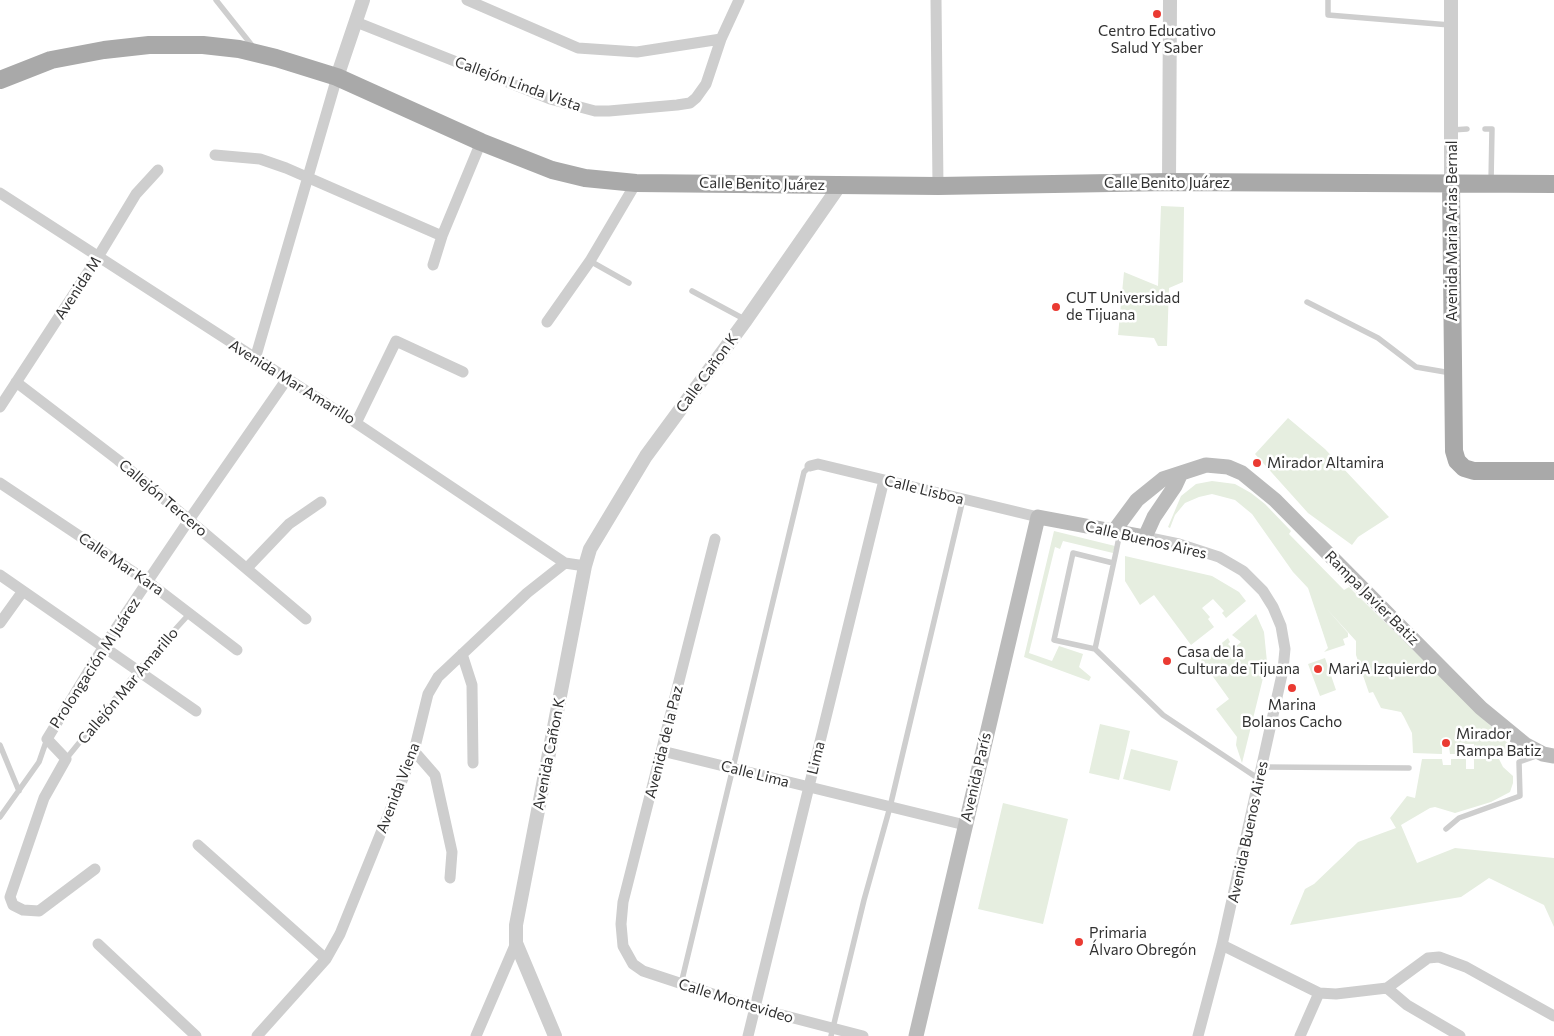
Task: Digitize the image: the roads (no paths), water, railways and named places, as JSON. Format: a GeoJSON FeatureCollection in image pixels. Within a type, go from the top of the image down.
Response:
{"type":"FeatureCollection","features":[{"type":"Feature","properties":{"kind":"main road","name":"Calle Benito Juárez"},"geometry":{"type":"LineString","coordinates":[[0,80],[51,60],[104,50],[149,45],[203,45],[258,54],[337,77],[481,142],[552,170],[585,178],[636,182],[938,186],[1169,182],[1554,184]]}},
{"type":"Feature","properties":{"kind":"main road","name":"Avenida Maria Arias Bernal"},"geometry":{"type":"LineString","coordinates":[[1452,184],[1454,451],[1457,461],[1464,468],[1474,471],[1554,471]]}},
{"type":"Feature","properties":{"kind":"main road","name":"Rampa Javier Batiz"},"geometry":{"type":"LineString","coordinates":[[1117,532],[1137,500],[1163,479],[1206,465],[1228,467],[1242,473],[1275,500],[1481,708],[1526,745],[1548,755]]}},
{"type":"Feature","properties":{"kind":"main road"},"geometry":{"type":"LineString","coordinates":[[1145,537],[1154,517],[1175,486],[1181,473]]}},
{"type":"Feature","properties":{"kind":"main road","name":"Calle Buenos Aires"},"geometry":{"type":"LineString","coordinates":[[1038,518],[1145,537]]}},
{"type":"Feature","properties":{"kind":"main road","name":"Avenida París"},"geometry":{"type":"LineString","coordinates":[[916,1036],[1038,518]]}},
{"type":"Feature","properties":{"kind":"street"},"geometry":{"type":"LineString","coordinates":[[255,359],[337,77],[363,0]]}},
{"type":"Feature","properties":{"kind":"street"},"geometry":{"type":"LineString","coordinates":[[468,0],[578,48],[637,52],[721,39]]}},
{"type":"Feature","properties":{"kind":"street","name":"Callejón Linda Vista"},"geometry":{"type":"LineString","coordinates":[[356,22],[550,99],[595,111],[690,103],[706,84],[721,39],[738,0]]}},
{"type":"Feature","properties":{"kind":"street"},"geometry":{"type":"LineString","coordinates":[[936,0],[938,186]]}},
{"type":"Feature","properties":{"kind":"street"},"geometry":{"type":"LineString","coordinates":[[1169,182],[1170,0]]}},
{"type":"Feature","properties":{"kind":"street","name":"Avenida Maria Arias Bernal"},"geometry":{"type":"LineString","coordinates":[[1451,0],[1452,184]]}},
{"type":"Feature","properties":{"kind":"street"},"geometry":{"type":"LineString","coordinates":[[433,265],[442,236],[481,142]]}},
{"type":"Feature","properties":{"kind":"street"},"geometry":{"type":"LineString","coordinates":[[215,154],[260,159],[286,168],[442,236]]}},
{"type":"Feature","properties":{"kind":"street","name":"Avenida M"},"geometry":{"type":"LineString","coordinates":[[0,407],[98,257],[136,194],[158,170]]}},
{"type":"Feature","properties":{"kind":"street"},"geometry":{"type":"LineString","coordinates":[[547,322],[590,260],[636,182]]}},
{"type":"Feature","properties":{"kind":"street","name":"Calle Cañon K"},"geometry":{"type":"LineString","coordinates":[[585,566],[590,549],[646,456],[746,320],[840,185]]}},
{"type":"Feature","properties":{"kind":"street","name":"Avenida Mar Amarillo"},"geometry":{"type":"LineString","coordinates":[[0,193],[356,423],[565,563],[585,566]]}},
{"type":"Feature","properties":{"kind":"street"},"geometry":{"type":"LineString","coordinates":[[356,423],[396,341],[463,372]]}},
{"type":"Feature","properties":{"kind":"street","name":"Prolongación M Juárez"},"geometry":{"type":"LineString","coordinates":[[66,759],[47,739],[104,646],[287,380]]}},
{"type":"Feature","properties":{"kind":"street","name":"Callejón Tercero"},"geometry":{"type":"LineString","coordinates":[[0,383],[13,387],[118,460],[306,619]]}},
{"type":"Feature","properties":{"kind":"street","name":"Calle Lisboa"},"geometry":{"type":"LineString","coordinates":[[810,466],[818,464],[1038,518]]}},
{"type":"Feature","properties":{"kind":"street","name":"Lima"},"geometry":{"type":"LineString","coordinates":[[748,1036],[884,480]]}},
{"type":"Feature","properties":{"kind":"street","name":"Calle Mar Kara"},"geometry":{"type":"LineString","coordinates":[[0,483],[148,581],[191,612],[237,650]]}},
{"type":"Feature","properties":{"kind":"street"},"geometry":{"type":"LineString","coordinates":[[247,568],[289,524],[321,502]]}},
{"type":"Feature","properties":{"kind":"street","name":"Calle Buenos Aires"},"geometry":{"type":"LineString","coordinates":[[1145,537],[1180,544],[1219,557],[1243,571],[1263,591],[1281,626]]}},
{"type":"Feature","properties":{"kind":"street","name":"Avenida de la Paz"},"geometry":{"type":"LineString","coordinates":[[623,946],[621,924],[623,902],[715,539]]}},
{"type":"Feature","properties":{"kind":"street","name":"Avenida Viena"},"geometry":{"type":"LineString","coordinates":[[257,1036],[326,959],[340,934],[414,751],[428,694],[438,677],[527,593],[565,563]]}},
{"type":"Feature","properties":{"kind":"street","name":"Avenida Cañon K"},"geometry":{"type":"LineString","coordinates":[[516,943],[516,925],[524,876],[585,566]]}},
{"type":"Feature","properties":{"kind":"street"},"geometry":{"type":"LineString","coordinates":[[0,575],[139,669],[196,711]]}},
{"type":"Feature","properties":{"kind":"street"},"geometry":{"type":"LineString","coordinates":[[0,623],[23,591]]}},
{"type":"Feature","properties":{"kind":"street","name":"Avenida Buenos Aires"},"geometry":{"type":"LineString","coordinates":[[1198,1036],[1222,945],[1284,670],[1285,649],[1281,626]]}},
{"type":"Feature","properties":{"kind":"street"},"geometry":{"type":"LineString","coordinates":[[462,654],[472,685],[473,763]]}},
{"type":"Feature","properties":{"kind":"street"},"geometry":{"type":"LineString","coordinates":[[414,751],[435,775],[452,852],[450,878]]}},
{"type":"Feature","properties":{"kind":"street","name":"Calle Lima"},"geometry":{"type":"LineString","coordinates":[[662,751],[965,825]]}},
{"type":"Feature","properties":{"kind":"street"},"geometry":{"type":"LineString","coordinates":[[66,759],[44,798],[10,897],[13,905],[23,910],[39,911],[95,869]]}},
{"type":"Feature","properties":{"kind":"street"},"geometry":{"type":"LineString","coordinates":[[198,845],[326,959]]}},
{"type":"Feature","properties":{"kind":"street"},"geometry":{"type":"LineString","coordinates":[[476,1036],[516,943]]}},
{"type":"Feature","properties":{"kind":"street"},"geometry":{"type":"LineString","coordinates":[[516,943],[555,1036]]}},
{"type":"Feature","properties":{"kind":"street"},"geometry":{"type":"LineString","coordinates":[[98,944],[196,1036]]}},
{"type":"Feature","properties":{"kind":"street"},"geometry":{"type":"LineString","coordinates":[[1222,945],[1319,993],[1336,994],[1387,988],[1428,958],[1439,957],[1466,967],[1554,1016]]}},
{"type":"Feature","properties":{"kind":"street","name":"Calle Montevideo"},"geometry":{"type":"LineString","coordinates":[[623,946],[633,964],[643,971],[681,985],[832,1032],[863,1036]]}},
{"type":"Feature","properties":{"kind":"street"},"geometry":{"type":"LineString","coordinates":[[1387,988],[1408,1005],[1460,1036]]}},
{"type":"Feature","properties":{"kind":"street"},"geometry":{"type":"LineString","coordinates":[[1300,1036],[1319,993]]}},
{"type":"Feature","properties":{"kind":"lane"},"geometry":{"type":"LineString","coordinates":[[216,0],[258,54]]}},
{"type":"Feature","properties":{"kind":"lane"},"geometry":{"type":"LineString","coordinates":[[1328,0],[1328,15],[1451,25]]}},
{"type":"Feature","properties":{"kind":"lane"},"geometry":{"type":"LineString","coordinates":[[1452,130],[1467,129]]}},
{"type":"Feature","properties":{"kind":"lane"},"geometry":{"type":"LineString","coordinates":[[1485,129],[1492,129],[1491,184]]}},
{"type":"Feature","properties":{"kind":"lane"},"geometry":{"type":"LineString","coordinates":[[590,260],[629,283]]}},
{"type":"Feature","properties":{"kind":"lane"},"geometry":{"type":"LineString","coordinates":[[692,291],[746,320]]}},
{"type":"Feature","properties":{"kind":"lane"},"geometry":{"type":"LineString","coordinates":[[1306,302],[1378,338],[1416,367],[1454,374]]}},
{"type":"Feature","properties":{"kind":"lane"},"geometry":{"type":"LineString","coordinates":[[681,985],[804,472],[810,466]]}},
{"type":"Feature","properties":{"kind":"lane"},"geometry":{"type":"LineString","coordinates":[[832,1032],[864,900],[890,807],[963,499]]}},
{"type":"Feature","properties":{"kind":"lane"},"geometry":{"type":"LineString","coordinates":[[1095,650],[1113,563],[1117,532]]}},
{"type":"Feature","properties":{"kind":"lane"},"geometry":{"type":"LineString","coordinates":[[1113,563],[1073,553],[1054,640],[1095,650],[1163,715],[1259,779]]}},
{"type":"Feature","properties":{"kind":"lane","name":"Callejón Mar Amarillo"},"geometry":{"type":"LineString","coordinates":[[66,759],[139,669],[191,612]]}},
{"type":"Feature","properties":{"kind":"lane"},"geometry":{"type":"LineString","coordinates":[[0,817],[39,762],[47,739]]}},
{"type":"Feature","properties":{"kind":"lane"},"geometry":{"type":"LineString","coordinates":[[0,745],[19,791]]}},
{"type":"Feature","properties":{"kind":"lane"},"geometry":{"type":"LineString","coordinates":[[1446,829],[1458,818],[1520,796],[1519,762],[1548,755]]}},
{"type":"Feature","properties":{"kind":"lane"},"geometry":{"type":"LineString","coordinates":[[1262,767],[1409,768]]}},
{"type":"Feature","properties":{"kind":"place","name":"Centro Educativo Salud Y Saber"},"geometry":{"type":"Point","coordinates":[1157,14]}},
{"type":"Feature","properties":{"kind":"place","name":"CUT Universidad de Tijuana"},"geometry":{"type":"Point","coordinates":[1056,307]}},
{"type":"Feature","properties":{"kind":"place","name":"Mirador Altamira"},"geometry":{"type":"Point","coordinates":[1257,463]}},
{"type":"Feature","properties":{"kind":"place","name":"Casa de la Cultura de Tijuana"},"geometry":{"type":"Point","coordinates":[1167,661]}},
{"type":"Feature","properties":{"kind":"place","name":"MariA Izquierdo"},"geometry":{"type":"Point","coordinates":[1318,669]}},
{"type":"Feature","properties":{"kind":"place","name":"Marina Bolanos Cacho"},"geometry":{"type":"Point","coordinates":[1292,688]}},
{"type":"Feature","properties":{"kind":"place","name":"Mirador Rampa Batiz"},"geometry":{"type":"Point","coordinates":[1446,743]}},
{"type":"Feature","properties":{"kind":"place","name":"Primaria Álvaro Obregón"},"geometry":{"type":"Point","coordinates":[1079,942]}}]}
